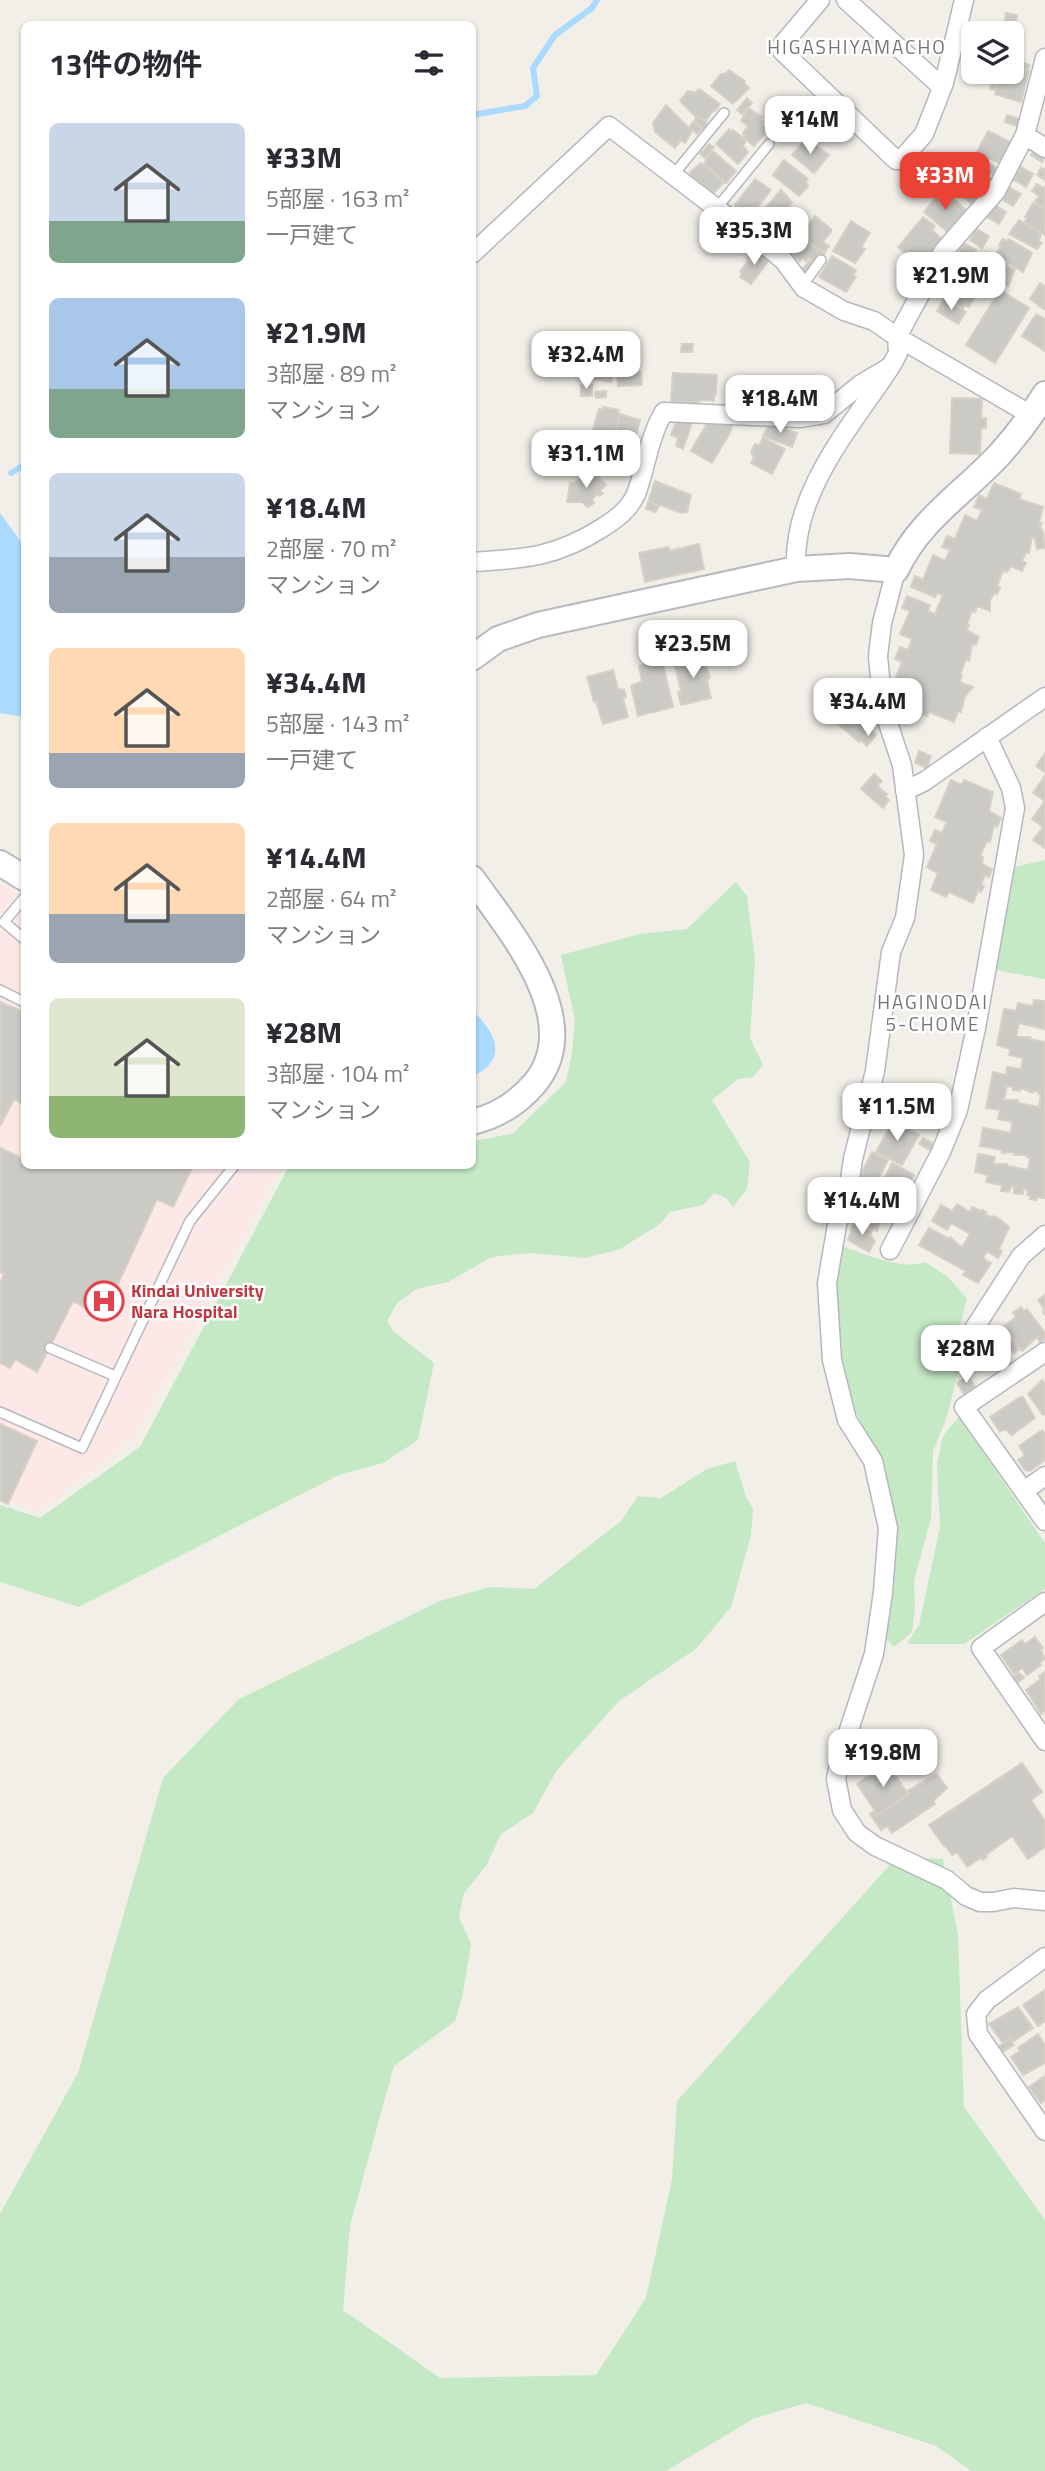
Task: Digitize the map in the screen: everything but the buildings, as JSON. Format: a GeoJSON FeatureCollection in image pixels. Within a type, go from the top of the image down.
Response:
{"type":"FeatureCollection","features":[{"type":"Feature","properties":{"kind":"street"},"geometry":{"type":"LineString","coordinates":[[820,0],[782,45],[782,51],[896,160],[901,160],[924,134],[942,88],[964,0]]}},
{"type":"Feature","properties":{"kind":"street"},"geometry":{"type":"LineString","coordinates":[[846,0],[942,88]]}},
{"type":"Feature","properties":{"kind":"street"},"geometry":{"type":"LineString","coordinates":[[796,569],[795,551],[799,531],[821,472],[891,366],[898,353],[897,337],[943,252],[996,191],[1024,135],[1045,58]]}},
{"type":"Feature","properties":{"kind":"street"},"geometry":{"type":"LineString","coordinates":[[476,250],[609,126],[784,261],[802,286],[844,312],[874,321],[1031,415]]}},
{"type":"Feature","properties":{"kind":"street"},"geometry":{"type":"LineString","coordinates":[[1024,135],[1045,148]]}},
{"type":"Feature","properties":{"kind":"street"},"geometry":{"type":"LineString","coordinates":[[476,562],[552,553],[575,544],[615,520],[628,508],[636,493],[664,412],[800,418],[824,414],[861,384],[891,366]]}},
{"type":"Feature","properties":{"kind":"street"},"geometry":{"type":"LineString","coordinates":[[1045,394],[999,454],[943,506],[906,548],[882,623],[878,656],[883,708],[902,765],[914,855],[905,918],[891,952],[875,1072],[853,1159],[849,1186],[837,1225],[827,1283],[827,1311],[835,1372],[847,1420],[873,1461],[888,1528],[874,1654],[842,1751],[836,1779],[842,1810],[857,1833],[875,1846],[947,1880],[966,1896],[980,1902],[1014,1898],[1045,1901]]}},
{"type":"Feature","properties":{"kind":"street"},"geometry":{"type":"LineString","coordinates":[[476,655],[498,639],[538,625],[796,569],[850,566],[897,570]]}},
{"type":"Feature","properties":{"kind":"street"},"geometry":{"type":"LineString","coordinates":[[905,791],[925,781],[1045,697]]}},
{"type":"Feature","properties":{"kind":"street"},"geometry":{"type":"LineString","coordinates":[[890,1250],[941,1152],[958,1110],[976,1028],[1015,808],[1011,788],[987,737]]}},
{"type":"Feature","properties":{"kind":"street"},"geometry":{"type":"LineString","coordinates":[[0,863],[21,876]]}},
{"type":"Feature","properties":{"kind":"street"},"geometry":{"type":"LineString","coordinates":[[476,884],[534,968],[550,1013],[551,1039],[539,1078],[522,1098],[501,1111],[476,1120]]}},
{"type":"Feature","properties":{"kind":"street"},"geometry":{"type":"LineString","coordinates":[[968,1338],[1021,1256],[1045,1235]]}},
{"type":"Feature","properties":{"kind":"street"},"geometry":{"type":"LineString","coordinates":[[1045,1352],[964,1407],[1045,1521]]}},
{"type":"Feature","properties":{"kind":"street"},"geometry":{"type":"LineString","coordinates":[[1024,1491],[1045,1476]]}},
{"type":"Feature","properties":{"kind":"street"},"geometry":{"type":"LineString","coordinates":[[1043,1734],[981,1648],[1045,1602]]}},
{"type":"Feature","properties":{"kind":"street"},"geometry":{"type":"LineString","coordinates":[[1045,1959],[987,2000],[976,2014],[978,2034],[1045,2131]]}},
{"type":"Feature","properties":{"kind":"lane"},"geometry":{"type":"LineString","coordinates":[[674,174],[724,113]]}},
{"type":"Feature","properties":{"kind":"lane"},"geometry":{"type":"LineString","coordinates":[[716,209],[769,144]]}},
{"type":"Feature","properties":{"kind":"lane"},"geometry":{"type":"LineString","coordinates":[[802,286],[821,260]]}},
{"type":"Feature","properties":{"kind":"lane"},"geometry":{"type":"LineString","coordinates":[[21,902],[2,924],[21,937]]}},
{"type":"Feature","properties":{"kind":"lane"},"geometry":{"type":"LineString","coordinates":[[0,990],[21,1000]]}},
{"type":"Feature","properties":{"kind":"lane"},"geometry":{"type":"LineString","coordinates":[[0,1412],[82,1448],[190,1221],[232,1169]]}},
{"type":"Feature","properties":{"kind":"lane"},"geometry":{"type":"LineString","coordinates":[[50,1348],[115,1376]]}},
{"type":"Feature","properties":{"kind":"shaded area","name":"Kindai University Nara Hospital"},"geometry":{"type":"Polygon","coordinates":[[[0,883],[21,895],[21,1169],[279,1169],[135,1437],[39,1511],[0,1499],[0,883]]]}},
{"type":"Feature","properties":{"kind":"green space"},"geometry":{"type":"Polygon","coordinates":[[[1045,860],[1045,979],[995,970],[1014,867],[1045,860]]]}},
{"type":"Feature","properties":{"kind":"green space"},"geometry":{"type":"Polygon","coordinates":[[[736,882],[747,896],[755,961],[750,1038],[763,1065],[753,1077],[738,1079],[712,1100],[750,1162],[747,1189],[733,1207],[726,1198],[714,1193],[703,1205],[670,1212],[660,1224],[620,1249],[585,1258],[530,1253],[492,1257],[448,1282],[417,1289],[397,1303],[387,1321],[393,1331],[434,1363],[418,1440],[383,1463],[339,1475],[79,1607],[0,1582],[0,1505],[40,1518],[140,1447],[287,1169],[476,1169],[476,1140],[512,1134],[566,1082],[575,1021],[561,955],[640,934],[687,929],[736,882]]]}},
{"type":"Feature","properties":{"kind":"green space"},"geometry":{"type":"Polygon","coordinates":[[[842,1246],[895,1263],[925,1262],[948,1277],[967,1299],[957,1336],[967,1350],[958,1371],[947,1417],[933,1451],[931,1518],[914,1581],[912,1632],[894,1647],[885,1638],[893,1554],[878,1458],[856,1413],[841,1367],[834,1283],[842,1246]]]}},
{"type":"Feature","properties":{"kind":"green space"},"geometry":{"type":"Polygon","coordinates":[[[959,1417],[1045,1543],[1045,1589],[964,1644],[907,1644],[919,1625],[940,1527],[937,1467],[942,1439],[959,1417]]]}},
{"type":"Feature","properties":{"kind":"green space"},"geometry":{"type":"Polygon","coordinates":[[[735,1461],[746,1497],[753,1509],[751,1535],[731,1607],[697,1648],[619,1701],[557,1770],[533,1813],[501,1834],[486,1866],[464,1893],[459,1917],[471,1944],[462,1998],[455,2021],[394,2066],[350,2225],[343,2310],[440,2378],[596,2375],[646,2298],[672,2179],[677,2101],[897,1857],[943,1859],[958,1935],[964,2107],[1045,2220],[1045,2471],[971,2471],[936,2446],[806,2403],[755,2418],[666,2471],[0,2471],[0,2214],[78,2073],[163,1778],[239,1699],[440,1601],[490,1587],[534,1589],[621,1521],[638,1496],[661,1498],[707,1469],[735,1461]]]}},
{"type":"Feature","properties":{"kind":"water"},"geometry":{"type":"Polygon","coordinates":[[[0,513],[21,542],[21,717],[0,713],[0,513]]]}},
{"type":"Feature","properties":{"kind":"water"},"geometry":{"type":"Polygon","coordinates":[[[476,1014],[487,1027],[495,1045],[492,1062],[476,1074],[476,1014]]]}},
{"type":"Feature","properties":{"kind":"waterway"},"geometry":{"type":"LineString","coordinates":[[476,114],[525,106],[537,96],[533,68],[555,35],[592,8],[597,0]]}},
{"type":"Feature","properties":{"kind":"waterway"},"geometry":{"type":"LineString","coordinates":[[11,473],[21,467]]}},
{"type":"Feature","properties":{"kind":"place","name":"Kindai University Nara Hospital"},"geometry":{"type":"Point","coordinates":[104,1301]}},
{"type":"Feature","properties":{"kind":"district","name":"HIGASHIYAMACHO"},"geometry":{"type":"Point","coordinates":[857,47]}},
{"type":"Feature","properties":{"kind":"district","name":"HAGINODAI 5-CHOME"},"geometry":{"type":"Point","coordinates":[933,1013]}}]}
